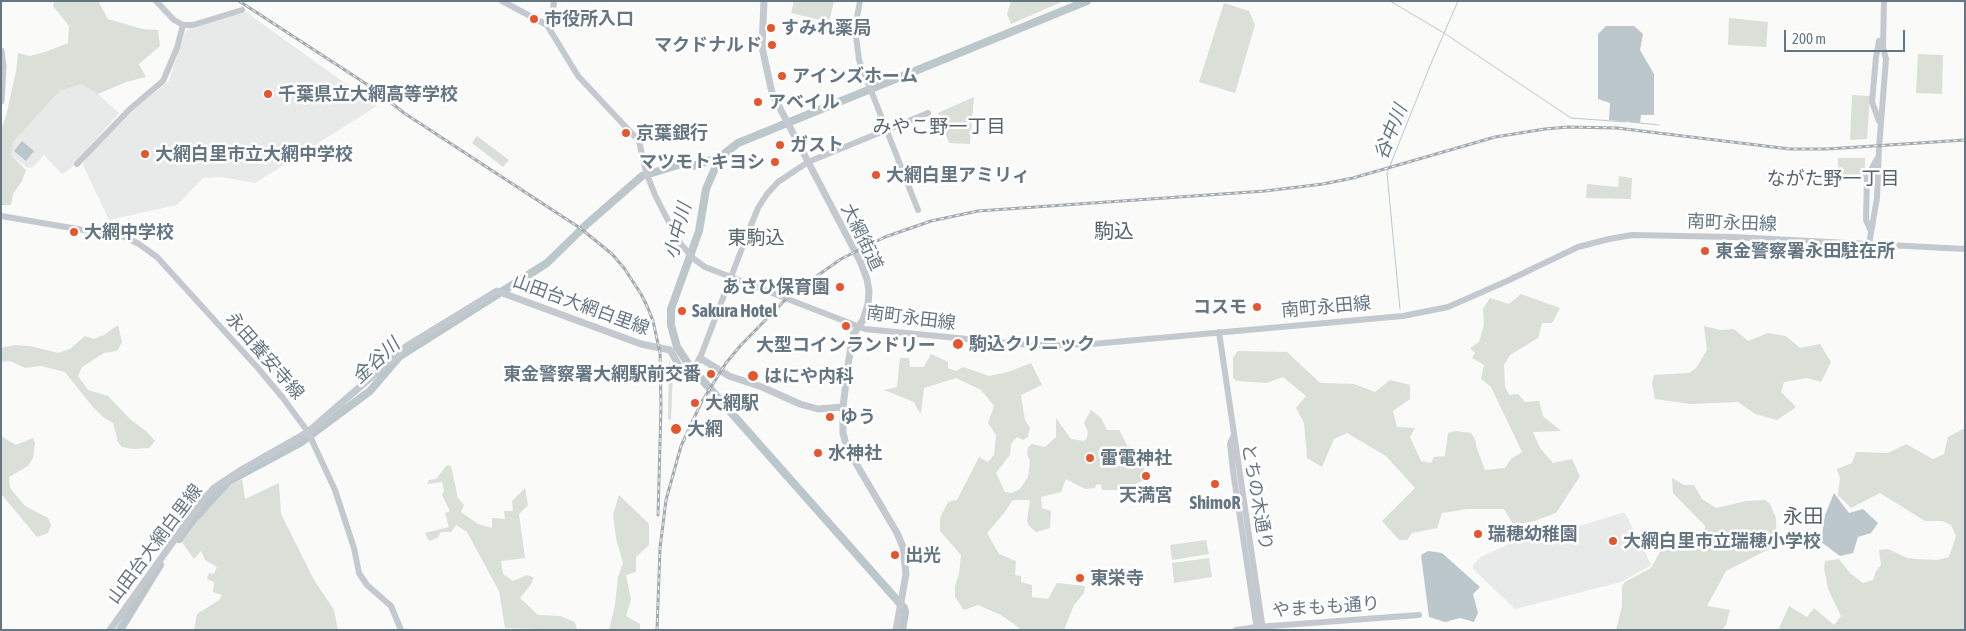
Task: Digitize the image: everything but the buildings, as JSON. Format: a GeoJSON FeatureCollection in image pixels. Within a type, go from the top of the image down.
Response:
{"type":"FeatureCollection","features":[{"type":"Feature","properties":{"kind":"main road","name":"大網街道"},"geometry":{"type":"LineString","coordinates":[[764,1],[761,35],[772,93],[788,127],[860,261],[867,279],[869,291],[868,304],[863,320],[857,326],[853,335],[848,362],[843,407],[843,433],[844,442],[897,533],[903,547],[906,574],[896,630]]}},
{"type":"Feature","properties":{"kind":"main road"},"geometry":{"type":"LineString","coordinates":[[1,51],[3,92],[1,101]]}},
{"type":"Feature","properties":{"kind":"main road","name":"山田台大網白里線"},"geometry":{"type":"LineString","coordinates":[[110,630],[195,510],[214,488],[308,432],[397,353],[424,334],[497,291],[641,344],[670,350],[684,373],[690,373],[694,370],[700,358]]}},
{"type":"Feature","properties":{"kind":"main road"},"geometry":{"type":"LineString","coordinates":[[700,358],[729,376],[762,387],[800,404],[818,408],[843,407]]}},
{"type":"Feature","properties":{"kind":"street"},"geometry":{"type":"LineString","coordinates":[[156,1],[174,20],[183,25],[242,10]]}},
{"type":"Feature","properties":{"kind":"street","name":"南町永田線"},"geometry":{"type":"LineString","coordinates":[[502,1],[545,22],[578,76],[639,141],[646,172],[655,195],[676,237],[690,254],[705,267],[865,329],[1050,345],[1092,344],[1403,316],[1434,310],[1466,300],[1578,248],[1618,237],[1657,235],[1965,249]]}},
{"type":"Feature","properties":{"kind":"street"},"geometry":{"type":"LineString","coordinates":[[551,30],[554,1]]}},
{"type":"Feature","properties":{"kind":"street"},"geometry":{"type":"LineString","coordinates":[[860,1],[855,28],[859,60],[918,210]]}},
{"type":"Feature","properties":{"kind":"street"},"geometry":{"type":"LineString","coordinates":[[1869,244],[1870,229],[1878,198],[1879,154],[1886,59],[1883,47],[1884,1]]}},
{"type":"Feature","properties":{"kind":"street"},"geometry":{"type":"LineString","coordinates":[[1881,124],[1872,102],[1881,17],[1884,16]]}},
{"type":"Feature","properties":{"kind":"street"},"geometry":{"type":"LineString","coordinates":[[77,164],[130,109],[163,81],[178,48],[183,25]]}},
{"type":"Feature","properties":{"kind":"street"},"geometry":{"type":"LineString","coordinates":[[700,358],[758,208],[778,182],[808,162],[928,113]]}},
{"type":"Feature","properties":{"kind":"street"},"geometry":{"type":"LineString","coordinates":[[1870,229],[1866,220],[1865,198],[1867,177],[1879,154]]}},
{"type":"Feature","properties":{"kind":"street"},"geometry":{"type":"LineString","coordinates":[[1871,170],[1878,173]]}},
{"type":"Feature","properties":{"kind":"street","name":"永田養安寺線"},"geometry":{"type":"LineString","coordinates":[[1,216],[125,237],[146,248],[157,257],[244,352],[283,398],[308,432],[335,490],[354,548],[359,573],[367,586],[391,606],[401,630]]}},
{"type":"Feature","properties":{"kind":"street","name":"とちの木通り"},"geometry":{"type":"LineString","coordinates":[[1219,332],[1234,437],[1230,444],[1233,471],[1260,628]]}},
{"type":"Feature","properties":{"kind":"street","name":"やまもも通り"},"geometry":{"type":"LineString","coordinates":[[1236,630],[1419,615]]}},
{"type":"Feature","properties":{"kind":"shaded area"},"geometry":{"type":"Polygon","coordinates":[[[55,1],[98,1],[108,19],[142,29],[158,30],[160,46],[139,64],[146,77],[126,82],[98,94],[81,84],[60,91],[13,142],[11,155],[26,170],[22,181],[13,194],[11,205],[1,205],[1,129],[6,116],[18,53],[30,56],[68,43],[69,26],[53,6],[55,1]]]}},
{"type":"Feature","properties":{"kind":"shaded area"},"geometry":{"type":"Polygon","coordinates":[[[794,1],[834,1],[829,22],[791,13],[794,1]]]}},
{"type":"Feature","properties":{"kind":"shaded area"},"geometry":{"type":"Polygon","coordinates":[[[1011,1],[1064,1],[1011,24],[1007,14],[1011,1]]]}},
{"type":"Feature","properties":{"kind":"shaded area"},"geometry":{"type":"Polygon","coordinates":[[[1224,3],[1249,11],[1255,25],[1235,93],[1199,82],[1224,3]]]}},
{"type":"Feature","properties":{"kind":"shaded area","name":"千葉県立大網高等学校"},"geometry":{"type":"Polygon","coordinates":[[[246,12],[377,106],[255,183],[222,177],[203,178],[177,205],[109,220],[83,165],[85,159],[137,107],[169,81],[185,33],[189,28],[246,12]]]}},
{"type":"Feature","properties":{"kind":"shaded area"},"geometry":{"type":"Polygon","coordinates":[[[1729,18],[1768,22],[1766,47],[1728,45],[1729,18]]]}},
{"type":"Feature","properties":{"kind":"shaded area"},"geometry":{"type":"Polygon","coordinates":[[[1606,26],[1634,26],[1643,34],[1640,50],[1654,74],[1654,115],[1641,115],[1640,123],[1609,120],[1610,103],[1598,99],[1598,34],[1606,26]]]}},
{"type":"Feature","properties":{"kind":"shaded area"},"geometry":{"type":"Polygon","coordinates":[[[1918,54],[1943,55],[1942,94],[1916,93],[1918,54]]]}},
{"type":"Feature","properties":{"kind":"shaded area"},"geometry":{"type":"Polygon","coordinates":[[[81,84],[98,94],[119,113],[70,169],[62,174],[44,155],[33,167],[28,168],[11,155],[13,142],[60,91],[81,84]]]}},
{"type":"Feature","properties":{"kind":"shaded area"},"geometry":{"type":"Polygon","coordinates":[[[1852,95],[1870,96],[1867,139],[1850,140],[1852,95]]]}},
{"type":"Feature","properties":{"kind":"shaded area"},"geometry":{"type":"Polygon","coordinates":[[[974,97],[970,144],[949,143],[938,113],[974,97]]]}},
{"type":"Feature","properties":{"kind":"shaded area"},"geometry":{"type":"Polygon","coordinates":[[[477,136],[509,160],[503,167],[472,143],[477,136]]]}},
{"type":"Feature","properties":{"kind":"shaded area"},"geometry":{"type":"Polygon","coordinates":[[[22,141],[34,151],[26,161],[14,151],[22,141]]]}},
{"type":"Feature","properties":{"kind":"shaded area"},"geometry":{"type":"Polygon","coordinates":[[[1838,158],[1865,158],[1865,177],[1838,177],[1838,158]]]}},
{"type":"Feature","properties":{"kind":"shaded area"},"geometry":{"type":"Polygon","coordinates":[[[1619,176],[1632,178],[1631,199],[1586,198],[1587,184],[1618,187],[1619,176]]]}},
{"type":"Feature","properties":{"kind":"shaded area"},"geometry":{"type":"Polygon","coordinates":[[[1521,294],[1560,308],[1552,323],[1542,323],[1538,338],[1510,355],[1504,365],[1505,386],[1509,395],[1518,394],[1525,402],[1539,401],[1543,416],[1561,431],[1533,432],[1540,448],[1553,463],[1572,459],[1580,476],[1556,513],[1534,521],[1514,526],[1504,509],[1468,509],[1442,513],[1437,528],[1412,533],[1407,540],[1399,540],[1382,521],[1415,488],[1386,456],[1347,433],[1334,439],[1322,467],[1307,458],[1304,423],[1296,408],[1306,396],[1283,377],[1267,383],[1237,381],[1233,378],[1233,357],[1238,351],[1287,352],[1320,383],[1354,384],[1375,392],[1390,380],[1410,385],[1410,399],[1393,411],[1397,427],[1415,428],[1410,437],[1421,461],[1431,463],[1434,457],[1445,456],[1448,433],[1456,431],[1471,433],[1475,439],[1485,470],[1505,468],[1511,459],[1522,452],[1491,387],[1481,379],[1484,365],[1472,358],[1475,353],[1470,348],[1479,342],[1484,325],[1483,309],[1490,298],[1509,304],[1521,294]]]}},
{"type":"Feature","properties":{"kind":"shaded area"},"geometry":{"type":"Polygon","coordinates":[[[118,325],[122,342],[117,351],[104,353],[82,367],[78,376],[88,390],[108,396],[131,420],[146,431],[155,441],[149,448],[134,449],[122,447],[118,442],[113,423],[103,417],[92,406],[65,372],[41,366],[25,368],[10,361],[1,362],[1,348],[15,345],[30,346],[58,353],[70,349],[85,336],[94,339],[104,335],[118,325]]]}},
{"type":"Feature","properties":{"kind":"shaded area"},"geometry":{"type":"Polygon","coordinates":[[[1704,326],[1720,330],[1734,329],[1748,341],[1768,333],[1786,336],[1800,348],[1820,344],[1831,362],[1821,382],[1807,378],[1784,382],[1781,392],[1796,407],[1777,420],[1755,414],[1738,402],[1690,404],[1655,399],[1652,384],[1654,375],[1689,373],[1696,368],[1707,350],[1704,326]]]}},
{"type":"Feature","properties":{"kind":"shaded area"},"geometry":{"type":"Polygon","coordinates":[[[931,354],[948,362],[948,368],[956,371],[963,367],[989,376],[1008,372],[1031,363],[1042,385],[1021,395],[1025,420],[1030,428],[1028,437],[1023,440],[1017,437],[1011,444],[1010,455],[996,473],[1005,492],[1012,493],[1020,489],[1028,477],[1030,461],[1027,454],[1028,447],[1032,444],[1045,447],[1056,437],[1056,418],[1071,439],[1084,441],[1087,438],[1088,432],[1084,423],[1091,410],[1101,418],[1107,430],[1119,430],[1127,445],[1142,451],[1145,479],[1125,490],[1102,490],[1101,484],[1096,485],[1095,488],[1085,489],[1066,479],[1061,492],[1041,497],[1042,508],[1051,511],[1050,528],[1036,532],[1029,526],[1027,521],[1030,500],[1015,500],[1012,501],[987,533],[999,554],[1016,561],[1015,575],[1021,576],[1021,582],[1032,585],[1032,597],[1048,599],[1057,583],[1085,586],[1084,593],[1074,605],[1064,630],[1022,630],[1001,615],[978,605],[964,610],[955,597],[955,586],[959,574],[961,555],[940,531],[940,518],[948,502],[957,500],[979,457],[988,462],[994,455],[996,435],[988,423],[994,406],[981,390],[956,378],[924,388],[921,413],[914,402],[884,390],[897,387],[900,358],[909,358],[910,367],[924,367],[931,354]]]}},
{"type":"Feature","properties":{"kind":"shaded area"},"geometry":{"type":"Polygon","coordinates":[[[669,360],[673,370],[671,420],[668,419],[669,360]]]}},
{"type":"Feature","properties":{"kind":"shaded area"},"geometry":{"type":"Polygon","coordinates":[[[1963,429],[1965,430],[1965,630],[1781,630],[1779,628],[1789,606],[1807,617],[1814,608],[1834,625],[1841,616],[1828,589],[1824,568],[1825,561],[1839,559],[1850,573],[1863,583],[1873,580],[1876,571],[1881,565],[1879,550],[1888,549],[1907,558],[1916,559],[1937,560],[1949,557],[1956,536],[1951,525],[1942,521],[1925,521],[1880,493],[1851,508],[1838,495],[1840,478],[1837,469],[1852,463],[1856,452],[1888,453],[1906,444],[1933,459],[1944,454],[1948,437],[1963,429]]]}},
{"type":"Feature","properties":{"kind":"shaded area"},"geometry":{"type":"Polygon","coordinates":[[[1,436],[16,445],[33,438],[35,443],[33,458],[28,466],[9,477],[10,488],[25,506],[48,518],[51,525],[48,533],[37,537],[1,494],[1,436]]]}},
{"type":"Feature","properties":{"kind":"shaded area"},"geometry":{"type":"Polygon","coordinates":[[[447,465],[451,466],[458,498],[464,505],[461,512],[478,524],[492,528],[492,518],[505,519],[504,511],[513,511],[512,501],[525,488],[528,505],[519,514],[525,558],[501,561],[503,574],[513,581],[527,575],[533,577],[532,583],[520,598],[538,615],[560,616],[575,622],[577,630],[505,628],[499,591],[467,532],[456,525],[451,532],[441,532],[437,538],[429,541],[425,533],[449,527],[445,513],[450,511],[442,495],[444,490],[442,482],[427,484],[429,480],[436,479],[447,465]]]}},
{"type":"Feature","properties":{"kind":"shaded area"},"geometry":{"type":"Polygon","coordinates":[[[1672,478],[1684,485],[1694,485],[1702,499],[1716,508],[1746,501],[1765,500],[1770,504],[1776,518],[1777,545],[1726,571],[1707,606],[1730,610],[1726,625],[1722,630],[1616,630],[1622,606],[1622,586],[1625,582],[1651,568],[1660,552],[1660,532],[1690,545],[1706,527],[1673,493],[1672,478]]]}},
{"type":"Feature","properties":{"kind":"shaded area"},"geometry":{"type":"Polygon","coordinates":[[[242,479],[245,499],[279,483],[281,514],[314,580],[334,610],[338,630],[194,630],[197,614],[219,600],[222,595],[213,592],[214,582],[207,579],[209,573],[214,574],[217,567],[205,560],[201,551],[194,559],[181,541],[193,525],[232,484],[242,479]]]}},
{"type":"Feature","properties":{"kind":"shaded area"},"geometry":{"type":"Polygon","coordinates":[[[1834,493],[1849,513],[1863,509],[1878,523],[1871,533],[1858,537],[1853,553],[1840,556],[1821,542],[1825,515],[1834,493]]]}},
{"type":"Feature","properties":{"kind":"shaded area"},"geometry":{"type":"Polygon","coordinates":[[[619,495],[649,524],[649,545],[636,557],[636,572],[626,575],[631,600],[626,616],[640,624],[640,630],[609,630],[615,605],[618,577],[623,563],[616,538],[613,515],[619,495]]]}},
{"type":"Feature","properties":{"kind":"shaded area"},"geometry":{"type":"Polygon","coordinates":[[[1625,513],[1651,564],[1621,582],[1515,609],[1473,569],[1473,565],[1481,557],[1509,544],[1547,536],[1625,513]]]}},
{"type":"Feature","properties":{"kind":"shaded area"},"geometry":{"type":"Polygon","coordinates":[[[1206,540],[1209,554],[1172,560],[1170,545],[1206,540]]]}},
{"type":"Feature","properties":{"kind":"shaded area"},"geometry":{"type":"Polygon","coordinates":[[[1428,551],[1442,553],[1480,587],[1473,594],[1478,613],[1474,622],[1460,618],[1445,622],[1429,617],[1421,555],[1428,551]]]}},
{"type":"Feature","properties":{"kind":"shaded area"},"geometry":{"type":"Polygon","coordinates":[[[1209,558],[1212,577],[1174,583],[1172,563],[1209,558]]]}},
{"type":"Feature","properties":{"kind":"waterway","name":"小中川"},"geometry":{"type":"LineString","coordinates":[[902,630],[904,608],[689,365],[677,347],[671,325],[671,309],[699,231],[706,189],[720,157],[738,143],[1087,1]]}},
{"type":"Feature","properties":{"kind":"waterway"},"geometry":{"type":"LineString","coordinates":[[1390,1],[1444,33],[1571,118],[1626,122]]}},
{"type":"Feature","properties":{"kind":"waterway","name":"谷中川"},"geometry":{"type":"LineString","coordinates":[[1400,309],[1387,173],[1458,1]]}},
{"type":"Feature","properties":{"kind":"waterway"},"geometry":{"type":"LineString","coordinates":[[1630,122],[1659,125]]}},
{"type":"Feature","properties":{"kind":"waterway","name":"金谷川"},"geometry":{"type":"LineString","coordinates":[[179,539],[192,521],[229,481],[300,443],[370,391],[400,356],[547,263],[587,224],[642,176],[688,162],[693,166],[720,157]]}},
{"type":"Feature","properties":{"kind":"waterway","name":"金谷川"},"geometry":{"type":"LineString","coordinates":[[120,630],[160,565]]}},
{"type":"Feature","properties":{"kind":"railway"},"geometry":{"type":"LineString","coordinates":[[239,1],[374,89],[404,113],[580,228],[612,254],[624,268],[648,308],[660,353],[661,407],[658,515]]}},
{"type":"Feature","properties":{"kind":"railway"},"geometry":{"type":"LineString","coordinates":[[657,630],[660,548],[666,500],[681,446],[701,403],[726,363],[790,295],[841,259],[885,237],[931,221],[978,211],[1265,191],[1323,184],[1353,178],[1495,137],[1545,129],[1568,127],[1617,128],[1790,149],[1827,149],[1965,140]]}},
{"type":"Feature","properties":{"kind":"place","name":"市役所入口"},"geometry":{"type":"Point","coordinates":[534,19]}},
{"type":"Feature","properties":{"kind":"place","name":"すみれ薬局"},"geometry":{"type":"Point","coordinates":[771,28]}},
{"type":"Feature","properties":{"kind":"place","name":"マクドナルド"},"geometry":{"type":"Point","coordinates":[772,45]}},
{"type":"Feature","properties":{"kind":"place","name":"アインズホーム"},"geometry":{"type":"Point","coordinates":[782,76]}},
{"type":"Feature","properties":{"kind":"place","name":"千葉県立大網高等学校"},"geometry":{"type":"Point","coordinates":[268,94]}},
{"type":"Feature","properties":{"kind":"place","name":"アベイル"},"geometry":{"type":"Point","coordinates":[758,102]}},
{"type":"Feature","properties":{"kind":"place","name":"京葉銀行"},"geometry":{"type":"Point","coordinates":[626,133]}},
{"type":"Feature","properties":{"kind":"place","name":"ガスト"},"geometry":{"type":"Point","coordinates":[780,145]}},
{"type":"Feature","properties":{"kind":"place","name":"大網白里市立大網中学校"},"geometry":{"type":"Point","coordinates":[145,154]}},
{"type":"Feature","properties":{"kind":"place","name":"マツモトキヨシ"},"geometry":{"type":"Point","coordinates":[775,162]}},
{"type":"Feature","properties":{"kind":"place","name":"大網白里アミリィ"},"geometry":{"type":"Point","coordinates":[876,175]}},
{"type":"Feature","properties":{"kind":"place","name":"大網中学校"},"geometry":{"type":"Point","coordinates":[74,232]}},
{"type":"Feature","properties":{"kind":"place","name":"東金警察署永田駐在所"},"geometry":{"type":"Point","coordinates":[1705,251]}},
{"type":"Feature","properties":{"kind":"place","name":"あさひ保育園"},"geometry":{"type":"Point","coordinates":[840,287]}},
{"type":"Feature","properties":{"kind":"place","name":"コスモ"},"geometry":{"type":"Point","coordinates":[1257,307]}},
{"type":"Feature","properties":{"kind":"place","name":"Sakura Hotel"},"geometry":{"type":"Point","coordinates":[682,311]}},
{"type":"Feature","properties":{"kind":"place","name":"大型コインランドリー"},"geometry":{"type":"Point","coordinates":[846,326]}},
{"type":"Feature","properties":{"kind":"place","name":"駒込クリニック"},"geometry":{"type":"Point","coordinates":[958,344]}},
{"type":"Feature","properties":{"kind":"place","name":"東金警察署大網駅前交番"},"geometry":{"type":"Point","coordinates":[711,374]}},
{"type":"Feature","properties":{"kind":"place","name":"はにや内科"},"geometry":{"type":"Point","coordinates":[753,376]}},
{"type":"Feature","properties":{"kind":"place","name":"大網駅"},"geometry":{"type":"Point","coordinates":[695,403]}},
{"type":"Feature","properties":{"kind":"place","name":"ゆう"},"geometry":{"type":"Point","coordinates":[830,417]}},
{"type":"Feature","properties":{"kind":"place","name":"大網"},"geometry":{"type":"Point","coordinates":[676,429]}},
{"type":"Feature","properties":{"kind":"place","name":"水神社"},"geometry":{"type":"Point","coordinates":[818,453]}},
{"type":"Feature","properties":{"kind":"place","name":"雷電神社"},"geometry":{"type":"Point","coordinates":[1090,458]}},
{"type":"Feature","properties":{"kind":"place","name":"天満宮"},"geometry":{"type":"Point","coordinates":[1146,476]}},
{"type":"Feature","properties":{"kind":"place","name":"ShimoR"},"geometry":{"type":"Point","coordinates":[1215,484]}},
{"type":"Feature","properties":{"kind":"place","name":"瑞穂幼稚園"},"geometry":{"type":"Point","coordinates":[1478,534]}},
{"type":"Feature","properties":{"kind":"place","name":"大網白里市立瑞穂小学校"},"geometry":{"type":"Point","coordinates":[1613,541]}},
{"type":"Feature","properties":{"kind":"place","name":"出光"},"geometry":{"type":"Point","coordinates":[895,555]}},
{"type":"Feature","properties":{"kind":"place","name":"東栄寺"},"geometry":{"type":"Point","coordinates":[1080,578]}},
{"type":"Feature","properties":{"kind":"district","name":"みやこ野一丁目"},"geometry":{"type":"Point","coordinates":[939,127]}},
{"type":"Feature","properties":{"kind":"district","name":"ながた野一丁目"},"geometry":{"type":"Point","coordinates":[1833,179]}},
{"type":"Feature","properties":{"kind":"district","name":"駒込"},"geometry":{"type":"Point","coordinates":[1114,232]}},
{"type":"Feature","properties":{"kind":"district","name":"東駒込"},"geometry":{"type":"Point","coordinates":[756,238]}},
{"type":"Feature","properties":{"kind":"district","name":"永田"},"geometry":{"type":"Point","coordinates":[1803,517]}}]}
